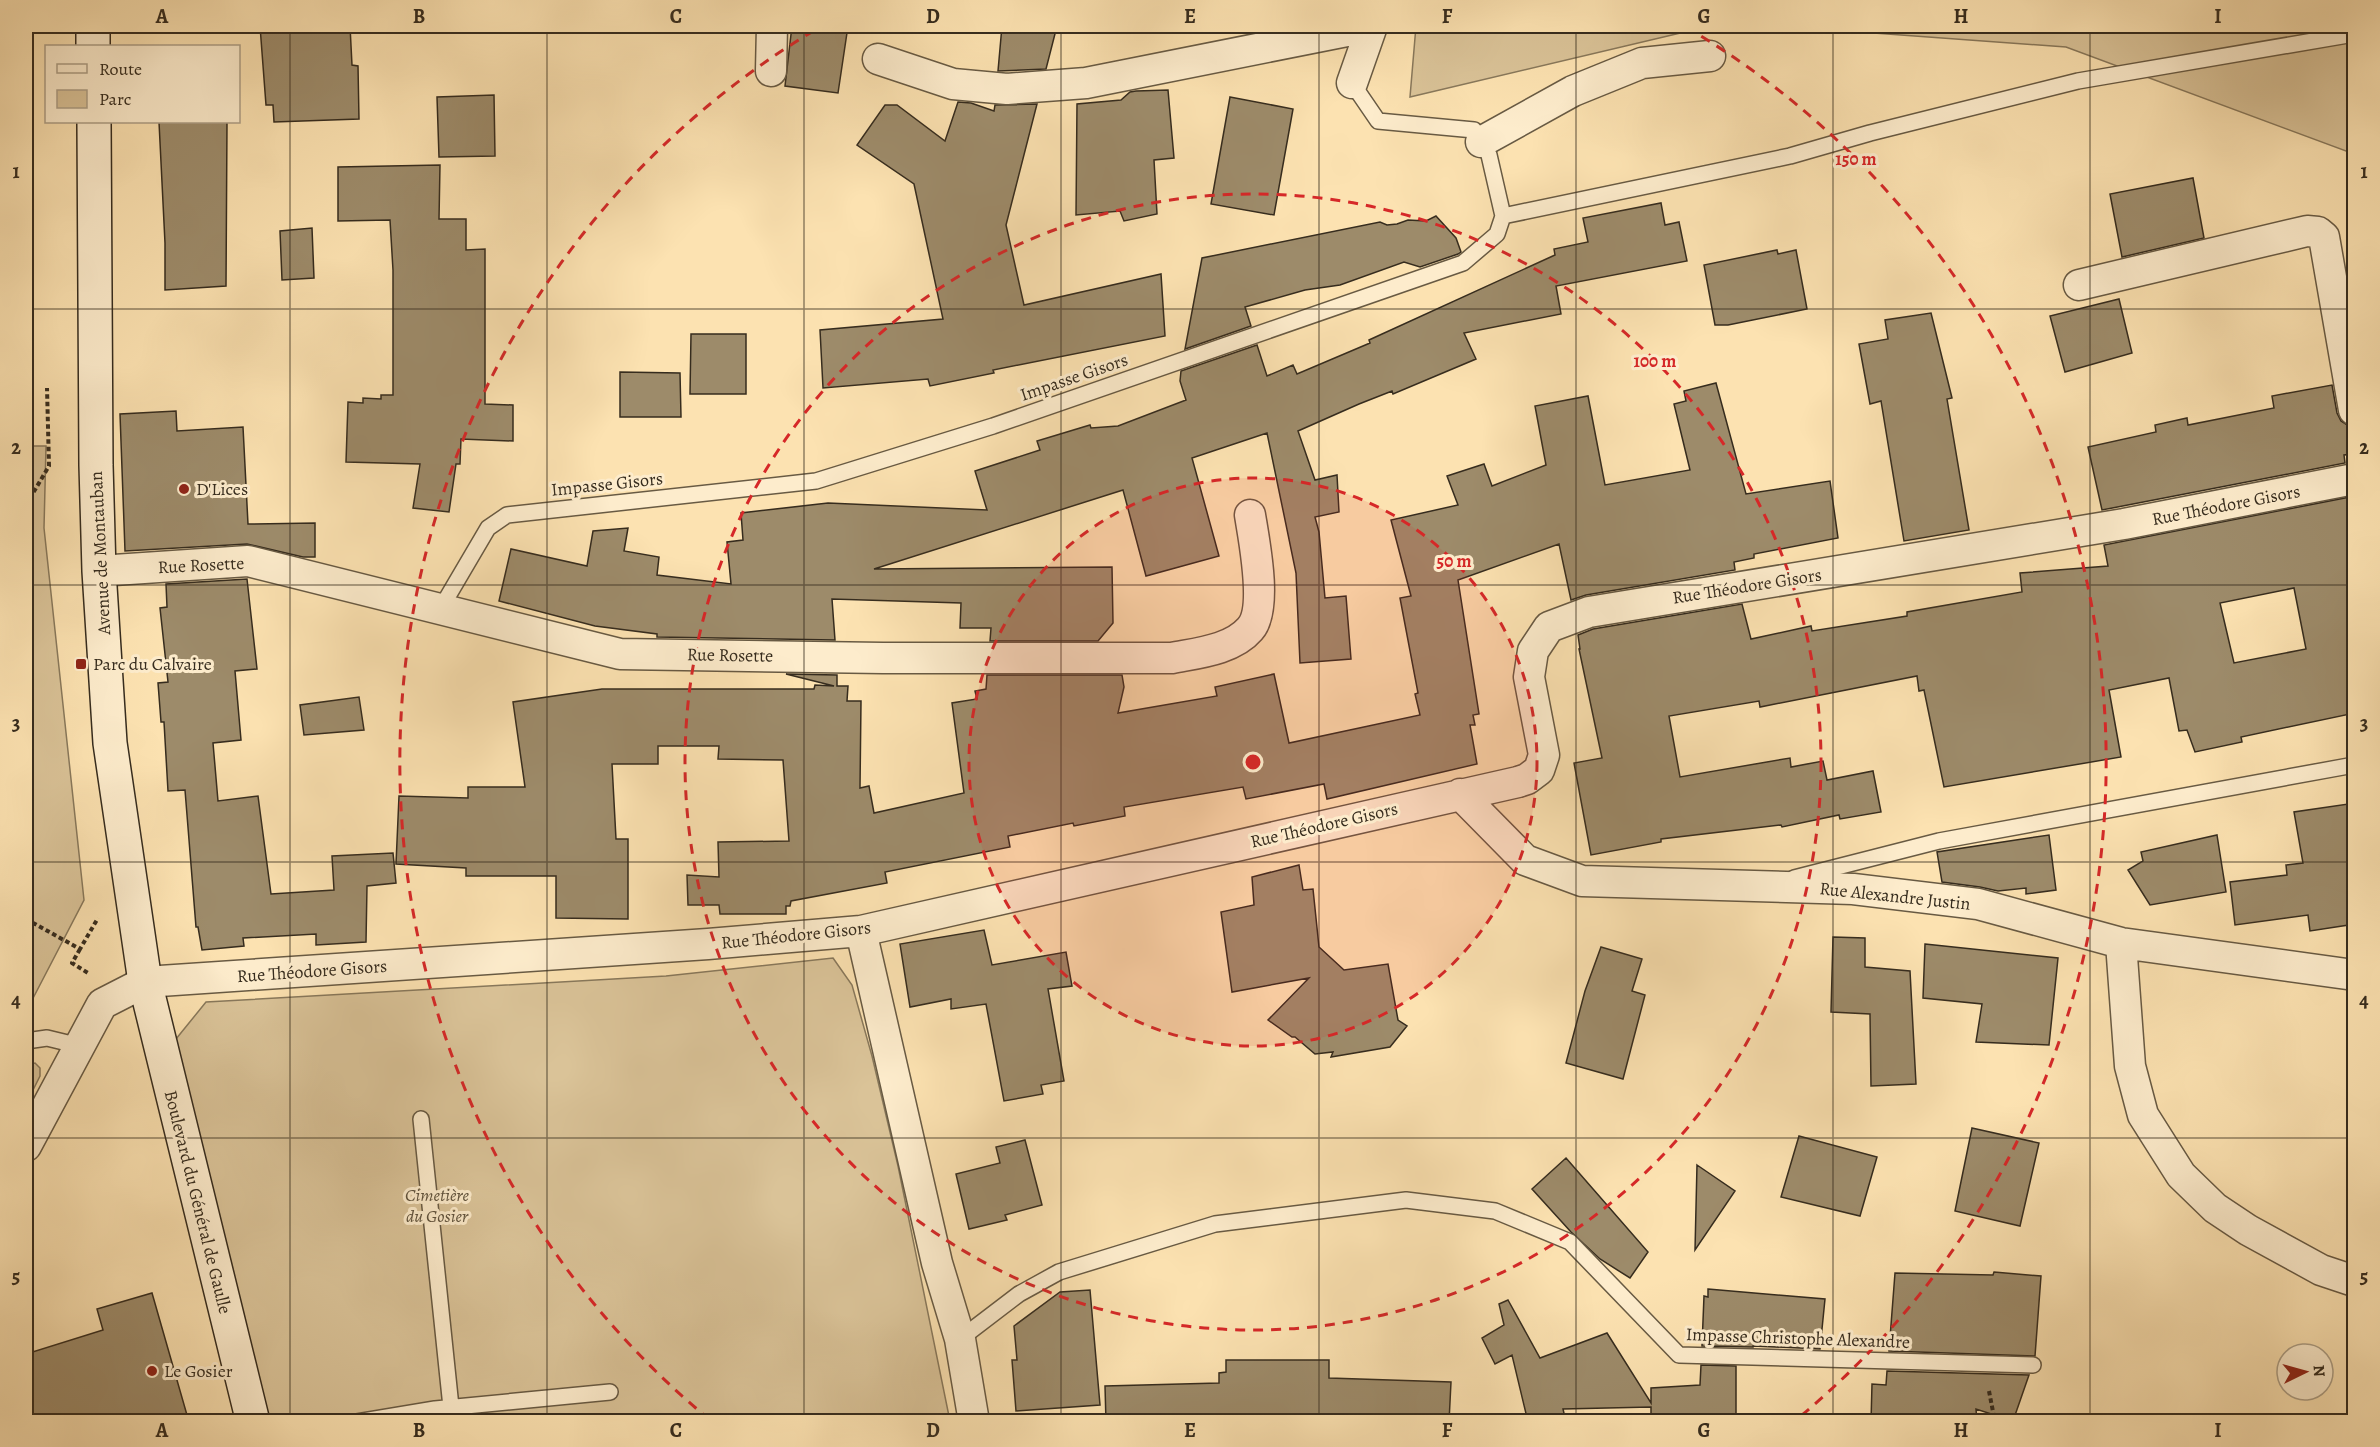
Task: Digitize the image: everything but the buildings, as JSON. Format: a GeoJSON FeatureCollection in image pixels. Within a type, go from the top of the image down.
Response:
{"type":"FeatureCollection","features":[{"type":"Feature","properties":{"kind":"main road"},"geometry":{"type":"LineString","coordinates":[[93,26],[93,45]]}},
{"type":"Feature","properties":{"kind":"main road","name":"Avenue de Montauban"},"geometry":{"type":"LineString","coordinates":[[94,123],[96,465],[99,571],[110,743],[145,982]]}},
{"type":"Feature","properties":{"kind":"main road","name":"Boulevard du Général de Gaulle"},"geometry":{"type":"LineString","coordinates":[[145,982],[253,1422]]}},
{"type":"Feature","properties":{"kind":"street"},"geometry":{"type":"LineString","coordinates":[[771,71],[772,26]]}},
{"type":"Feature","properties":{"kind":"street"},"geometry":{"type":"LineString","coordinates":[[878,59],[953,84],[1019,88],[1086,83],[1372,26]]}},
{"type":"Feature","properties":{"kind":"street"},"geometry":{"type":"LineString","coordinates":[[1352,82],[1372,26]]}},
{"type":"Feature","properties":{"kind":"street"},"geometry":{"type":"LineString","coordinates":[[1481,142],[1573,91],[1642,63],[1710,56]]}},
{"type":"Feature","properties":{"kind":"street"},"geometry":{"type":"LineString","coordinates":[[2079,285],[2307,231],[2318,232],[2324,237],[2348,342],[2355,410]]}},
{"type":"Feature","properties":{"kind":"street","name":"Rue Théodore Gisors"},"geometry":{"type":"LineString","coordinates":[[145,982],[697,945],[861,931],[1518,782],[1539,770],[1544,754],[1529,677],[1533,651],[1549,627],[1589,612],[2124,524],[2355,479]]}},
{"type":"Feature","properties":{"kind":"street","name":"Rue Rosette"},"geometry":{"type":"LineString","coordinates":[[99,571],[248,561],[620,654],[884,658],[1172,658],[1203,652],[1236,640],[1251,628],[1258,605],[1259,572],[1250,515]]}},
{"type":"Feature","properties":{"kind":"street","name":"Rue Alexandre Justin"},"geometry":{"type":"LineString","coordinates":[[1460,794],[1525,861],[1582,881],[1853,888],[1978,904],[2121,943],[2355,975]]}},
{"type":"Feature","properties":{"kind":"street"},"geometry":{"type":"LineString","coordinates":[[861,931],[937,1263],[960,1339],[974,1422]]}},
{"type":"Feature","properties":{"kind":"street"},"geometry":{"type":"LineString","coordinates":[[2121,943],[2133,1076],[2143,1115],[2181,1175],[2215,1208],[2248,1230],[2321,1270],[2355,1281]]}},
{"type":"Feature","properties":{"kind":"street"},"geometry":{"type":"LineString","coordinates":[[26,1146],[102,1005],[145,982]]}},
{"type":"Feature","properties":{"kind":"lane"},"geometry":{"type":"LineString","coordinates":[[1352,82],[1378,120],[1474,130],[1489,155],[1503,216],[1779,158],[2078,81],[2355,34]]}},
{"type":"Feature","properties":{"kind":"lane","name":"Impasse Gisors"},"geometry":{"type":"LineString","coordinates":[[441,608],[488,528],[507,514],[816,481],[993,426],[1463,263],[1497,234],[1503,216]]}},
{"type":"Feature","properties":{"kind":"lane"},"geometry":{"type":"LineString","coordinates":[[1765,885],[1940,841],[2355,765]]}},
{"type":"Feature","properties":{"kind":"lane"},"geometry":{"type":"LineString","coordinates":[[26,1041],[47,1038],[80,1046]]}},
{"type":"Feature","properties":{"kind":"lane"},"geometry":{"type":"LineString","coordinates":[[421,1119],[441,1412]]}},
{"type":"Feature","properties":{"kind":"lane","name":"Impasse Christophe Alexandre"},"geometry":{"type":"LineString","coordinates":[[960,1339],[1019,1294],[1059,1272],[1215,1224],[1406,1200],[1495,1211],[1570,1242],[1679,1355],[2033,1365]]}},
{"type":"Feature","properties":{"kind":"lane"},"geometry":{"type":"LineString","coordinates":[[357,1422],[610,1392]]}},
{"type":"Feature","properties":{"kind":"path"},"geometry":{"type":"LineString","coordinates":[[26,505],[49,466],[46,388]]}},
{"type":"Feature","properties":{"kind":"path"},"geometry":{"type":"LineString","coordinates":[[26,776],[29,797],[26,823]]}},
{"type":"Feature","properties":{"kind":"path"},"geometry":{"type":"LineString","coordinates":[[26,919],[80,949],[99,916],[134,911]]}},
{"type":"Feature","properties":{"kind":"green space"},"geometry":{"type":"Polygon","coordinates":[[[1416,26],[1710,26],[1410,97],[1416,26]]]}},
{"type":"Feature","properties":{"kind":"green space"},"geometry":{"type":"Polygon","coordinates":[[[1778,26],[2354,26],[2354,154],[2066,47],[1778,26]]]}},
{"type":"Feature","properties":{"kind":"green space"},"geometry":{"type":"Polygon","coordinates":[[[26,446],[46,446],[44,528],[84,900],[30,1004],[26,1006],[26,446]]]}},
{"type":"Feature","properties":{"kind":"green space","name":"Cimetière du Gosier"},"geometry":{"type":"Polygon","coordinates":[[[833,958],[852,985],[872,1056],[898,1166],[950,1421],[268,1421],[227,1269],[176,1039],[206,1002],[666,976],[833,958]]]}},
{"type":"Feature","properties":{"kind":"green space"},"geometry":{"type":"Polygon","coordinates":[[[35,1063],[40,1068],[40,1076],[26,1104],[26,1065],[35,1063]]]}},
{"type":"Feature","properties":{"kind":"place","name":"D'Lices"},"geometry":{"type":"Point","coordinates":[184,489]}},
{"type":"Feature","properties":{"kind":"place","name":"Parc du Calvaire"},"geometry":{"type":"Point","coordinates":[81,664]}},
{"type":"Feature","properties":{"kind":"place","name":"Le Gosier"},"geometry":{"type":"Point","coordinates":[152,1371]}}]}
